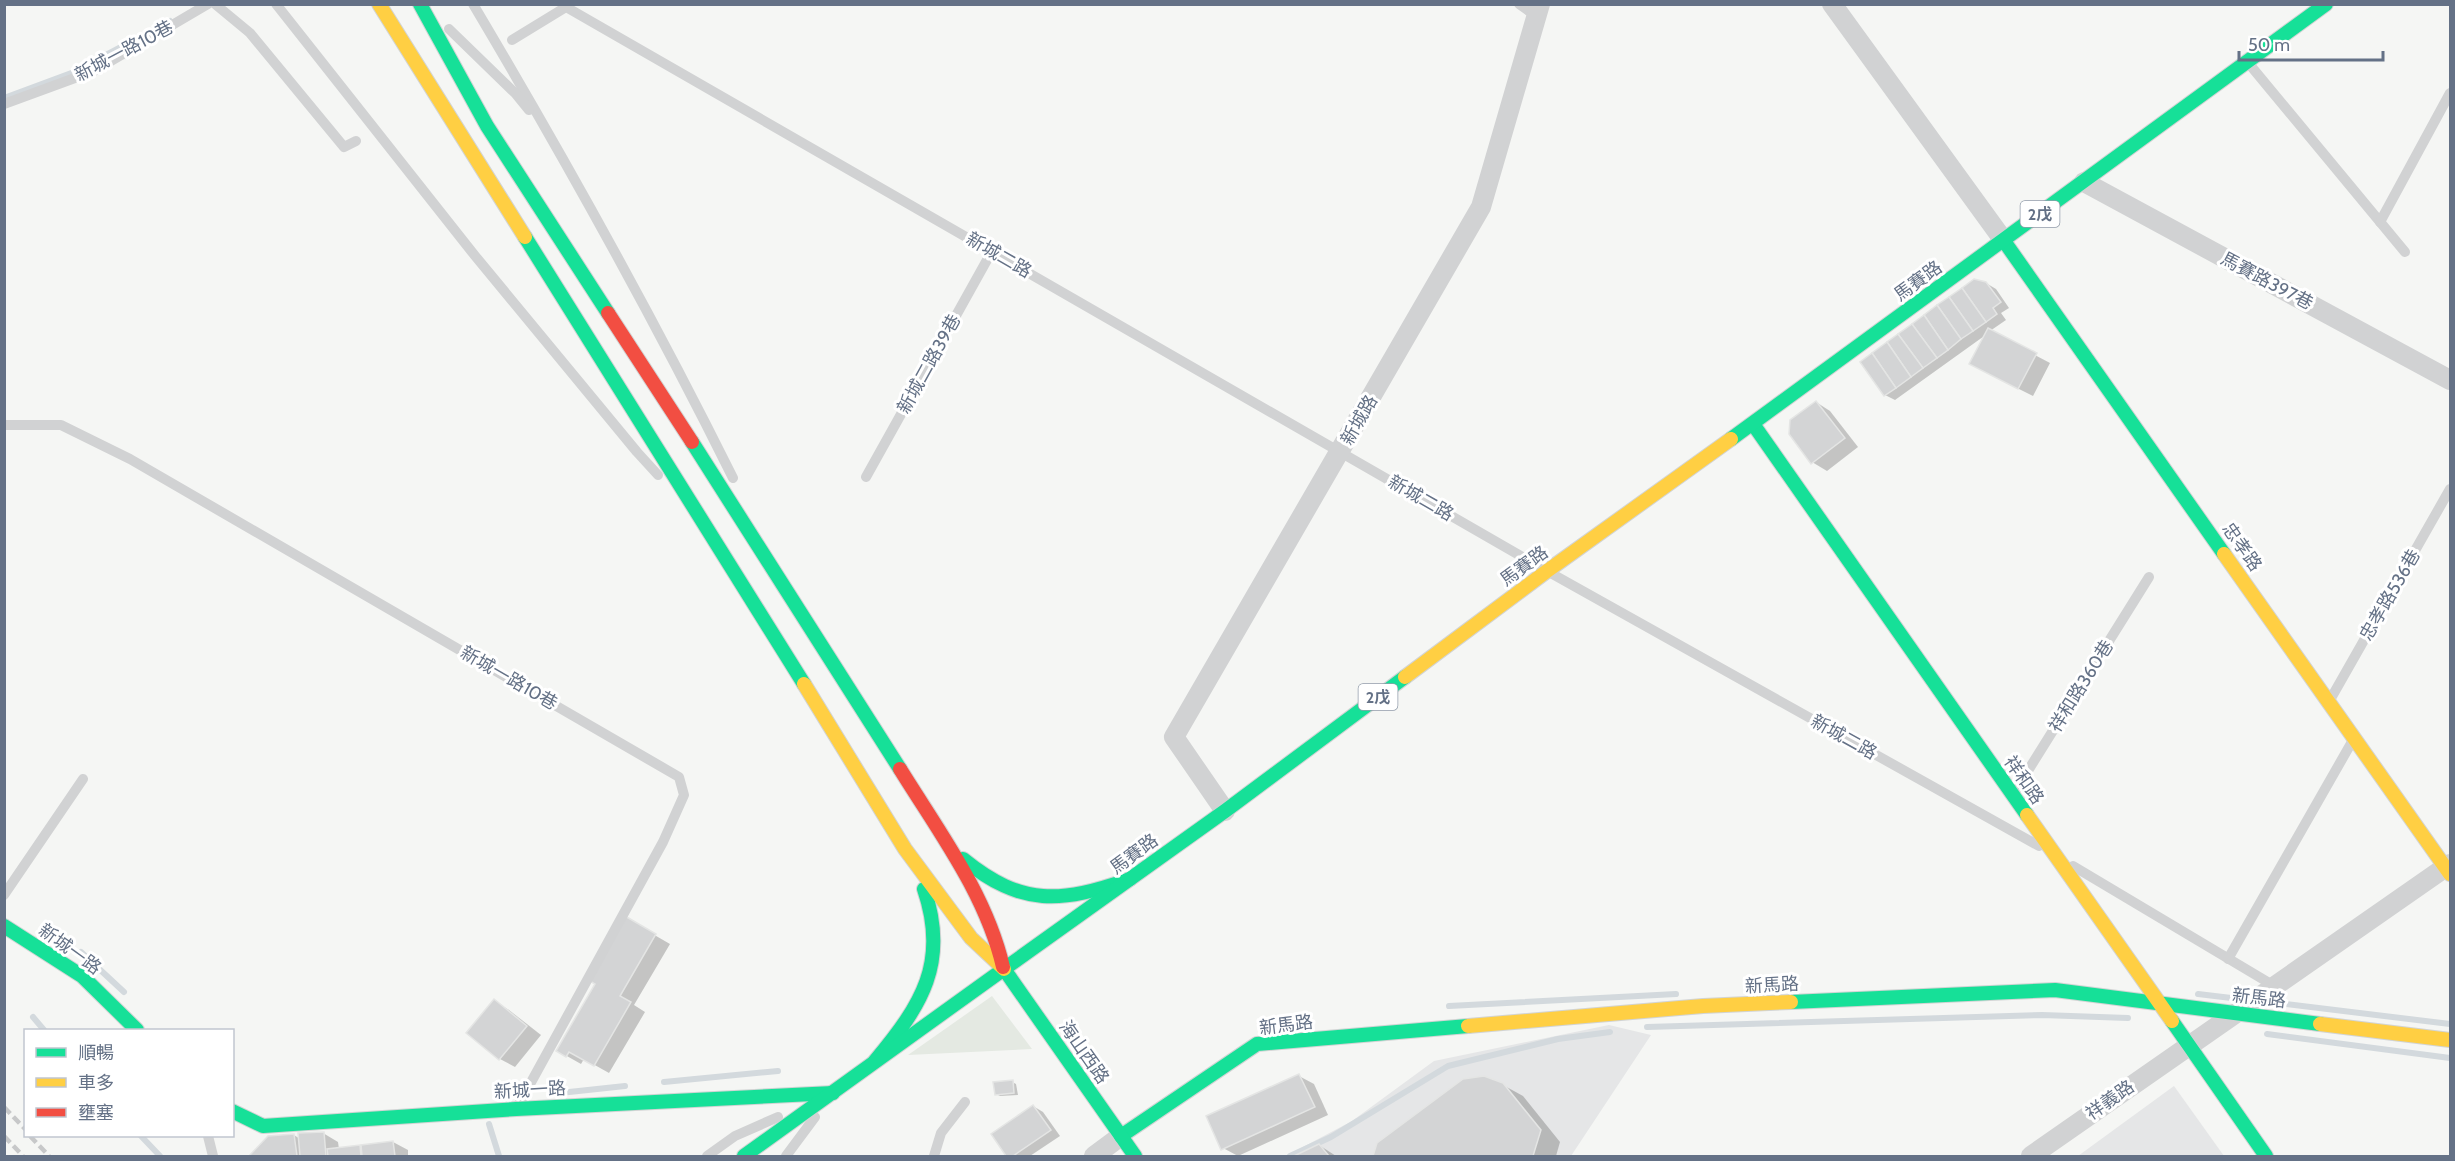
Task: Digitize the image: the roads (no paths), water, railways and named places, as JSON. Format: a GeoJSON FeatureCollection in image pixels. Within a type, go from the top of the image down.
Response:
{"type":"FeatureCollection","features":[{"type":"Feature","properties":{"kind":"main road"},"geometry":{"type":"LineString","coordinates":[[379,4],[705,523],[905,849],[971,938],[1004,969]]}},
{"type":"Feature","properties":{"kind":"main road"},"geometry":{"type":"LineString","coordinates":[[420,4],[487,126],[792,596],[947,844],[981,903],[997,941],[1004,969]]}},
{"type":"Feature","properties":{"kind":"main road","name":"馬賽路"},"geometry":{"type":"LineString","coordinates":[[744,1156],[1224,811],[1547,571],[1753,424],[2326,4]]}},
{"type":"Feature","properties":{"kind":"main road","name":"忠孝路"},"geometry":{"type":"LineString","coordinates":[[2004,241],[2328,702],[2449,868]]}},
{"type":"Feature","properties":{"kind":"main road","name":"祥和路"},"geometry":{"type":"LineString","coordinates":[[1753,424],[2266,1156]]}},
{"type":"Feature","properties":{"kind":"main road"},"geometry":{"type":"LineString","coordinates":[[947,844],[978,873],[1014,892],[1038,896],[1069,897],[1095,892],[1130,879]]}},
{"type":"Feature","properties":{"kind":"main road"},"geometry":{"type":"LineString","coordinates":[[875,1061],[902,1030],[916,1007],[933,962],[936,939],[934,922],[926,892],[905,849]]}},
{"type":"Feature","properties":{"kind":"main road","name":"新城一路"},"geometry":{"type":"LineString","coordinates":[[4,926],[82,976],[136,1029]]}},
{"type":"Feature","properties":{"kind":"main road","name":"海山西路"},"geometry":{"type":"LineString","coordinates":[[1004,969],[1135,1156]]}},
{"type":"Feature","properties":{"kind":"main road","name":"新馬路"},"geometry":{"type":"LineString","coordinates":[[1121,1136],[1257,1044],[1703,1006],[2055,990],[2451,1040]]}},
{"type":"Feature","properties":{"kind":"main road","name":"新城一路"},"geometry":{"type":"LineString","coordinates":[[234,1112],[263,1126],[516,1109],[833,1092]]}},
{"type":"Feature","properties":{"kind":"street"},"geometry":{"type":"LineString","coordinates":[[1832,4],[2004,241]]}},
{"type":"Feature","properties":{"kind":"street","name":"新城路"},"geometry":{"type":"LineString","coordinates":[[1224,811],[1174,737],[1481,207],[1538,10]]}},
{"type":"Feature","properties":{"kind":"street","name":"馬賽路397巷"},"geometry":{"type":"LineString","coordinates":[[2084,182],[2451,380]]}},
{"type":"Feature","properties":{"kind":"street","name":"祥義路"},"geometry":{"type":"LineString","coordinates":[[2031,1156],[2189,1044],[2449,868]]}},
{"type":"Feature","properties":{"kind":"street"},"geometry":{"type":"LineString","coordinates":[[1094,1156],[1121,1136]]}},
{"type":"Feature","properties":{"kind":"lane","name":"新城一路10巷"},"geometry":{"type":"LineString","coordinates":[[4,104],[94,71],[208,4]]}},
{"type":"Feature","properties":{"kind":"lane"},"geometry":{"type":"LineString","coordinates":[[215,4],[250,33],[344,147],[356,141]]}},
{"type":"Feature","properties":{"kind":"lane"},"geometry":{"type":"LineString","coordinates":[[276,4],[476,256],[622,434],[705,523]]}},
{"type":"Feature","properties":{"kind":"lane"},"geometry":{"type":"LineString","coordinates":[[426,4],[516,94],[550,135]]}},
{"type":"Feature","properties":{"kind":"lane"},"geometry":{"type":"LineString","coordinates":[[473,4],[550,135],[692,396],[740,491]]}},
{"type":"Feature","properties":{"kind":"lane"},"geometry":{"type":"LineString","coordinates":[[1520,4],[1538,10]]}},
{"type":"Feature","properties":{"kind":"lane"},"geometry":{"type":"LineString","coordinates":[[512,40],[565,6]]}},
{"type":"Feature","properties":{"kind":"lane","name":"新城二路"},"geometry":{"type":"LineString","coordinates":[[565,6],[1547,571],[2053,854],[2276,987]]}},
{"type":"Feature","properties":{"kind":"lane"},"geometry":{"type":"LineString","coordinates":[[2248,62],[2405,252]]}},
{"type":"Feature","properties":{"kind":"lane"},"geometry":{"type":"LineString","coordinates":[[2380,222],[2451,93]]}},
{"type":"Feature","properties":{"kind":"lane","name":"新城二路39巷"},"geometry":{"type":"LineString","coordinates":[[866,477],[992,251]]}},
{"type":"Feature","properties":{"kind":"lane","name":"新城一路10巷"},"geometry":{"type":"LineString","coordinates":[[4,425],[61,425],[130,459],[679,777],[684,795],[663,842],[516,1109]]}},
{"type":"Feature","properties":{"kind":"lane","name":"忠孝路536巷"},"geometry":{"type":"LineString","coordinates":[[2328,702],[2451,489]]}},
{"type":"Feature","properties":{"kind":"lane"},"geometry":{"type":"LineString","coordinates":[[750,512],[792,596]]}},
{"type":"Feature","properties":{"kind":"lane","name":"祥和路360巷"},"geometry":{"type":"LineString","coordinates":[[2012,795],[2150,577]]}},
{"type":"Feature","properties":{"kind":"lane"},"geometry":{"type":"LineString","coordinates":[[2228,958],[2354,738]]}},
{"type":"Feature","properties":{"kind":"lane"},"geometry":{"type":"LineString","coordinates":[[4,895],[83,779]]}},
{"type":"Feature","properties":{"kind":"lane"},"geometry":{"type":"LineString","coordinates":[[707,1156],[735,1136],[833,1092]]}},
{"type":"Feature","properties":{"kind":"lane"},"geometry":{"type":"LineString","coordinates":[[786,1156],[833,1092]]}},
{"type":"Feature","properties":{"kind":"lane"},"geometry":{"type":"LineString","coordinates":[[934,1156],[941,1133],[965,1102]]}},
{"type":"Feature","properties":{"kind":"lane"},"geometry":{"type":"LineString","coordinates":[[208,1137],[213,1156]]}},
{"type":"Feature","properties":{"kind":"waterway"},"geometry":{"type":"LineString","coordinates":[[4,98],[74,72],[170,21]]}},
{"type":"Feature","properties":{"kind":"waterway"},"geometry":{"type":"LineString","coordinates":[[81,952],[124,992]]}},
{"type":"Feature","properties":{"kind":"waterway"},"geometry":{"type":"LineString","coordinates":[[1449,1006],[1676,994]]}},
{"type":"Feature","properties":{"kind":"waterway"},"geometry":{"type":"LineString","coordinates":[[2198,994],[2248,1000]]}},
{"type":"Feature","properties":{"kind":"waterway"},"geometry":{"type":"LineString","coordinates":[[2261,1001],[2450,1024]]}},
{"type":"Feature","properties":{"kind":"waterway"},"geometry":{"type":"LineString","coordinates":[[1647,1027],[2042,1015],[2128,1018]]}},
{"type":"Feature","properties":{"kind":"waterway"},"geometry":{"type":"LineString","coordinates":[[33,1017],[43,1029]]}},
{"type":"Feature","properties":{"kind":"waterway"},"geometry":{"type":"LineString","coordinates":[[1290,1156],[1331,1137],[1448,1066],[1558,1039],[1610,1032]]}},
{"type":"Feature","properties":{"kind":"waterway"},"geometry":{"type":"LineString","coordinates":[[2267,1034],[2450,1058]]}},
{"type":"Feature","properties":{"kind":"waterway"},"geometry":{"type":"LineString","coordinates":[[664,1082],[778,1071]]}},
{"type":"Feature","properties":{"kind":"waterway"},"geometry":{"type":"LineString","coordinates":[[560,1093],[625,1086]]}},
{"type":"Feature","properties":{"kind":"waterway"},"geometry":{"type":"LineString","coordinates":[[489,1124],[499,1156]]}},
{"type":"Feature","properties":{"kind":"waterway"},"geometry":{"type":"LineString","coordinates":[[142,1137],[160,1156]]}},
{"type":"Feature","properties":{"kind":"railway"},"geometry":{"type":"LineString","coordinates":[[4,1107],[24,1128]]}},
{"type":"Feature","properties":{"kind":"railway"},"geometry":{"type":"LineString","coordinates":[[4,1136],[23,1156]]}},
{"type":"Feature","properties":{"kind":"railway"},"geometry":{"type":"LineString","coordinates":[[31,1137],[49,1156]]}}]}
